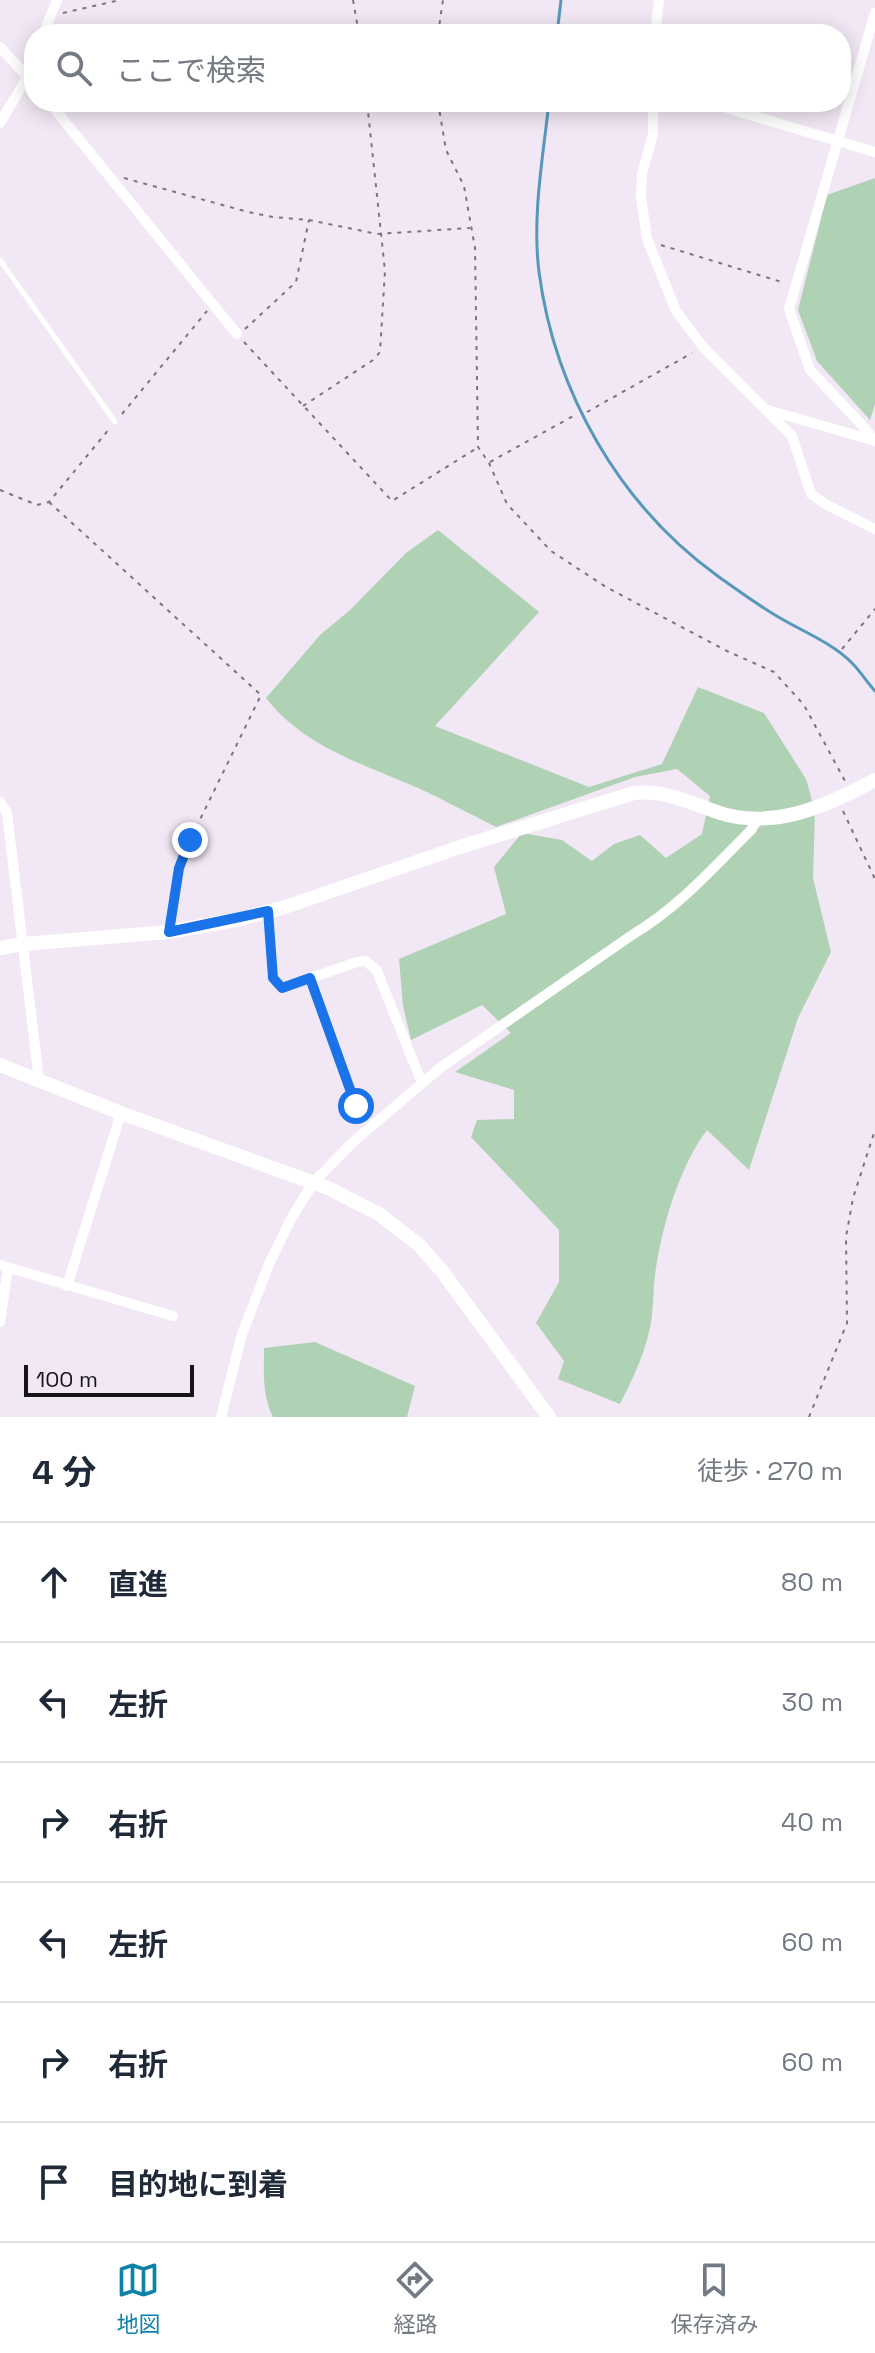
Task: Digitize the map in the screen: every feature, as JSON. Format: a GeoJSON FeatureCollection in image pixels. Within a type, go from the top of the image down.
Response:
{"type":"FeatureCollection","features":[{"type":"Feature","properties":{"kind":"street"},"geometry":{"type":"LineString","coordinates":[[47,24],[57,0]]}},
{"type":"Feature","properties":{"kind":"street"},"geometry":{"type":"LineString","coordinates":[[656,24],[659,0]]}},
{"type":"Feature","properties":{"kind":"street"},"geometry":{"type":"LineString","coordinates":[[851,94],[875,13]]}},
{"type":"Feature","properties":{"kind":"street"},"geometry":{"type":"LineString","coordinates":[[0,47],[24,73]]}},
{"type":"Feature","properties":{"kind":"street"},"geometry":{"type":"LineString","coordinates":[[0,123],[24,90]]}},
{"type":"Feature","properties":{"kind":"street"},"geometry":{"type":"LineString","coordinates":[[57,112],[237,334]]}},
{"type":"Feature","properties":{"kind":"street"},"geometry":{"type":"LineString","coordinates":[[653,112],[653,134],[642,174],[641,197],[648,242],[676,311],[703,347],[792,436],[811,494],[875,529]]}},
{"type":"Feature","properties":{"kind":"street"},"geometry":{"type":"LineString","coordinates":[[740,112],[875,152]]}},
{"type":"Feature","properties":{"kind":"street"},"geometry":{"type":"LineString","coordinates":[[846,112],[789,309],[810,370],[874,440]]}},
{"type":"Feature","properties":{"kind":"street"},"geometry":{"type":"LineString","coordinates":[[767,410],[874,440]]}},
{"type":"Feature","properties":{"kind":"street"},"geometry":{"type":"LineString","coordinates":[[0,948],[169,932],[268,911],[634,793],[674,796],[718,812],[758,819],[807,812],[875,780]]}},
{"type":"Feature","properties":{"kind":"street"},"geometry":{"type":"LineString","coordinates":[[0,802],[7,813],[39,1080]]}},
{"type":"Feature","properties":{"kind":"street"},"geometry":{"type":"LineString","coordinates":[[221,1417],[242,1334],[270,1262],[292,1217],[314,1182],[422,1083],[508,1019],[683,900],[758,819]]}},
{"type":"Feature","properties":{"kind":"street"},"geometry":{"type":"LineString","coordinates":[[268,911],[273,978],[282,988],[366,961],[377,971],[422,1083]]}},
{"type":"Feature","properties":{"kind":"street"},"geometry":{"type":"LineString","coordinates":[[0,1065],[121,1113],[314,1182],[352,1198],[379,1214],[419,1245],[442,1271],[549,1417]]}},
{"type":"Feature","properties":{"kind":"street"},"geometry":{"type":"LineString","coordinates":[[67,1286],[121,1113]]}},
{"type":"Feature","properties":{"kind":"street"},"geometry":{"type":"LineString","coordinates":[[0,1322],[4,1267],[173,1316]]}},
{"type":"Feature","properties":{"kind":"lane"},"geometry":{"type":"LineString","coordinates":[[0,260],[115,422]]}},
{"type":"Feature","properties":{"kind":"path"},"geometry":{"type":"LineString","coordinates":[[50,16],[120,0]]}},
{"type":"Feature","properties":{"kind":"path"},"geometry":{"type":"LineString","coordinates":[[353,0],[357,24]]}},
{"type":"Feature","properties":{"kind":"path"},"geometry":{"type":"LineString","coordinates":[[439,24],[443,0]]}},
{"type":"Feature","properties":{"kind":"path"},"geometry":{"type":"LineString","coordinates":[[303,406],[373,360],[380,352],[385,271],[368,112]]}},
{"type":"Feature","properties":{"kind":"path"},"geometry":{"type":"LineString","coordinates":[[440,112],[446,150],[464,186],[475,248],[478,447],[489,463],[507,504],[551,551],[606,587],[727,651],[774,672],[804,705],[846,796],[850,828],[875,879]]}},
{"type":"Feature","properties":{"kind":"path"},"geometry":{"type":"LineString","coordinates":[[106,173],[248,212],[382,234],[472,228]]}},
{"type":"Feature","properties":{"kind":"path"},"geometry":{"type":"LineString","coordinates":[[309,220],[296,282],[237,335],[392,501],[478,447]]}},
{"type":"Feature","properties":{"kind":"path"},"geometry":{"type":"LineString","coordinates":[[648,242],[794,285]]}},
{"type":"Feature","properties":{"kind":"path"},"geometry":{"type":"LineString","coordinates":[[587,412],[703,347]]}},
{"type":"Feature","properties":{"kind":"path"},"geometry":{"type":"LineString","coordinates":[[489,463],[575,415]]}},
{"type":"Feature","properties":{"kind":"path"},"geometry":{"type":"LineString","coordinates":[[49,502],[261,695],[179,868],[169,932]]}},
{"type":"Feature","properties":{"kind":"path"},"geometry":{"type":"LineString","coordinates":[[842,649],[875,609]]}},
{"type":"Feature","properties":{"kind":"path"},"geometry":{"type":"LineString","coordinates":[[310,978],[365,1132]]}},
{"type":"Feature","properties":{"kind":"path"},"geometry":{"type":"LineString","coordinates":[[809,1417],[847,1323],[846,1237],[853,1198],[875,1130]]}},
{"type":"Feature","properties":{"kind":"green space"},"geometry":{"type":"Polygon","coordinates":[[[875,178],[875,404],[870,420],[817,361],[798,310],[827,195],[875,178]]]}},
{"type":"Feature","properties":{"kind":"green space"},"geometry":{"type":"Polygon","coordinates":[[[438,530],[539,612],[435,726],[589,787],[662,764],[698,687],[764,713],[806,779],[815,811],[813,878],[831,952],[798,1018],[749,1170],[707,1130],[689,1159],[664,1228],[646,1345],[620,1404],[558,1379],[564,1361],[536,1323],[559,1282],[559,1230],[471,1137],[477,1120],[514,1119],[514,1090],[455,1072],[511,1033],[482,1005],[411,1040],[403,1006],[399,959],[506,914],[494,867],[522,833],[562,840],[592,861],[614,844],[640,835],[666,858],[702,834],[710,796],[677,769],[635,777],[496,827],[316,742],[281,715],[266,698],[320,635],[350,610],[406,553],[438,530]]]}},
{"type":"Feature","properties":{"kind":"green space"},"geometry":{"type":"Polygon","coordinates":[[[315,1342],[415,1386],[407,1417],[273,1417],[265,1392],[264,1348],[315,1342]]]}},
{"type":"Feature","properties":{"kind":"waterway"},"geometry":{"type":"LineString","coordinates":[[558,24],[561,0]]}},
{"type":"Feature","properties":{"kind":"waterway"},"geometry":{"type":"LineString","coordinates":[[548,112],[538,208],[539,272],[547,317],[560,361],[598,443],[651,516],[683,548],[757,603],[836,650],[852,663],[875,691]]}},
{"type":"Feature","properties":{"kind":"route"},"geometry":{"type":"LineString","coordinates":[[190,840],[179,868],[169,932],[268,911],[273,978],[282,988],[310,978],[356,1106]]}}]}
